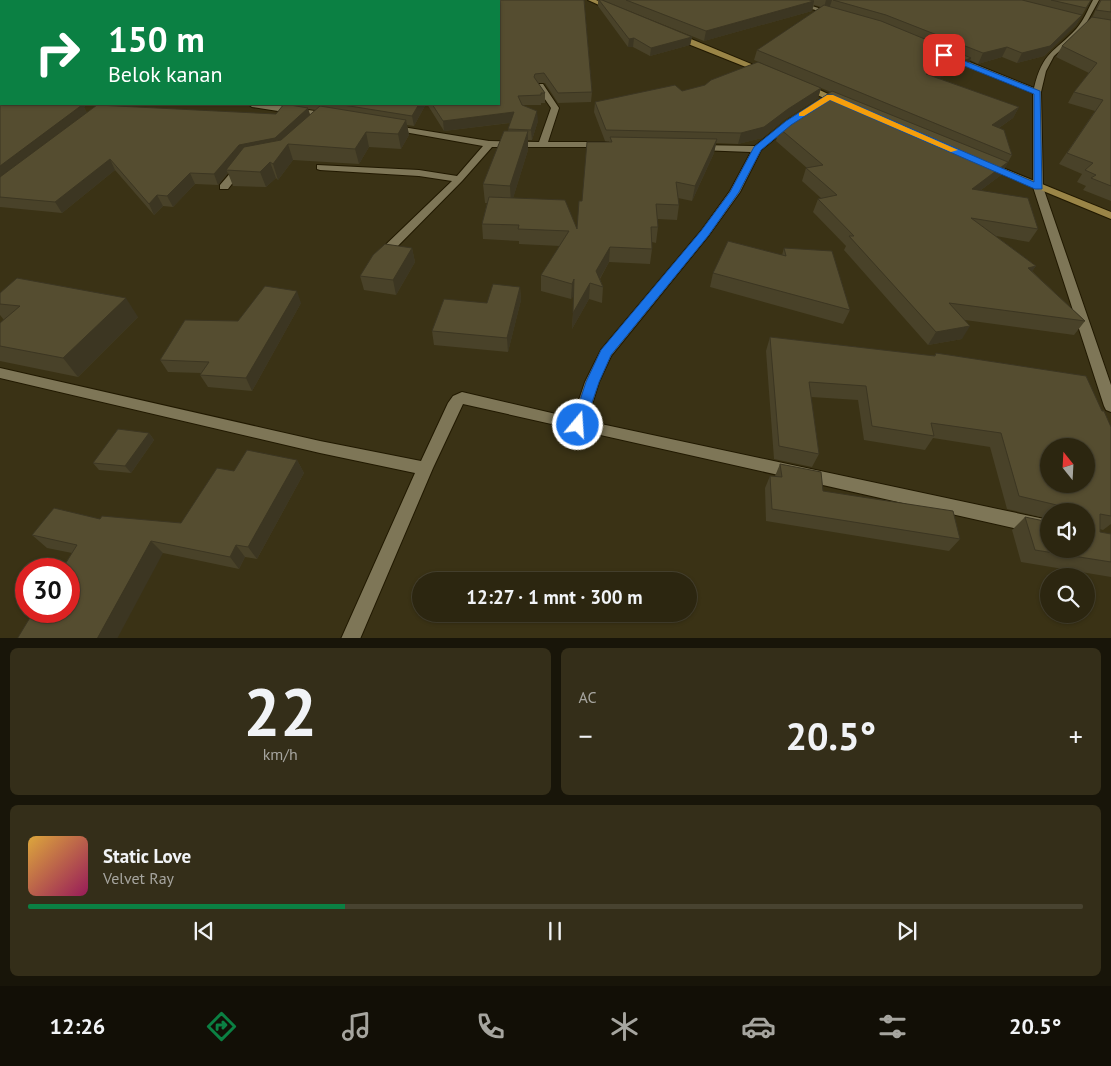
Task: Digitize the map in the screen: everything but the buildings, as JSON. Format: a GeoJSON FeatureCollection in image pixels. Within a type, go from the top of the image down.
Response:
{"type":"FeatureCollection","features":[{"type":"Feature","properties":{"kind":"street"},"geometry":{"type":"LineString","coordinates":[[591,0],[625,14]]}},
{"type":"Feature","properties":{"kind":"street"},"geometry":{"type":"LineString","coordinates":[[785,0],[843,16]]}},
{"type":"Feature","properties":{"kind":"street"},"geometry":{"type":"LineString","coordinates":[[1096,0],[1085,23],[1051,55],[1042,71],[1038,92],[1038,187],[1111,406]]}},
{"type":"Feature","properties":{"kind":"street"},"geometry":{"type":"LineString","coordinates":[[668,32],[775,75]]}},
{"type":"Feature","properties":{"kind":"street"},"geometry":{"type":"LineString","coordinates":[[944,55],[1038,92]]}},
{"type":"Feature","properties":{"kind":"street"},"geometry":{"type":"LineString","coordinates":[[794,82],[826,99],[848,104]]}},
{"type":"Feature","properties":{"kind":"street"},"geometry":{"type":"LineString","coordinates":[[540,86],[555,108],[542,145]]}},
{"type":"Feature","properties":{"kind":"street"},"geometry":{"type":"LineString","coordinates":[[257,105],[319,118],[342,118]]}},
{"type":"Feature","properties":{"kind":"street"},"geometry":{"type":"LineString","coordinates":[[578,425],[592,382],[606,353],[705,233],[735,192],[757,149],[797,118]]}},
{"type":"Feature","properties":{"kind":"street"},"geometry":{"type":"LineString","coordinates":[[381,125],[489,144],[610,145]]}},
{"type":"Feature","properties":{"kind":"street"},"geometry":{"type":"LineString","coordinates":[[369,268],[459,179],[489,144]]}},
{"type":"Feature","properties":{"kind":"street"},"geometry":{"type":"LineString","coordinates":[[688,147],[757,149]]}},
{"type":"Feature","properties":{"kind":"street"},"geometry":{"type":"LineString","coordinates":[[224,187],[246,160]]}},
{"type":"Feature","properties":{"kind":"street"},"geometry":{"type":"LineString","coordinates":[[975,160],[1111,216]]}},
{"type":"Feature","properties":{"kind":"street"},"geometry":{"type":"LineString","coordinates":[[320,166],[419,173],[459,179]]}},
{"type":"Feature","properties":{"kind":"street"},"geometry":{"type":"LineString","coordinates":[[0,373],[320,447],[425,468]]}},
{"type":"Feature","properties":{"kind":"street"},"geometry":{"type":"LineString","coordinates":[[350,638],[453,407],[462,398],[1040,526]]}},
{"type":"Feature","properties":{"kind":"slow traffic"},"geometry":{"type":"LineString","coordinates":[[802,115],[830,97],[954,150]]}},
{"type":"Feature","properties":{"kind":"route"},"geometry":{"type":"LineString","coordinates":[[578,425],[592,382],[606,353],[705,233],[735,192],[757,149],[789,123],[830,97],[1038,187],[1038,92],[1028,90],[944,55]]}}]}
